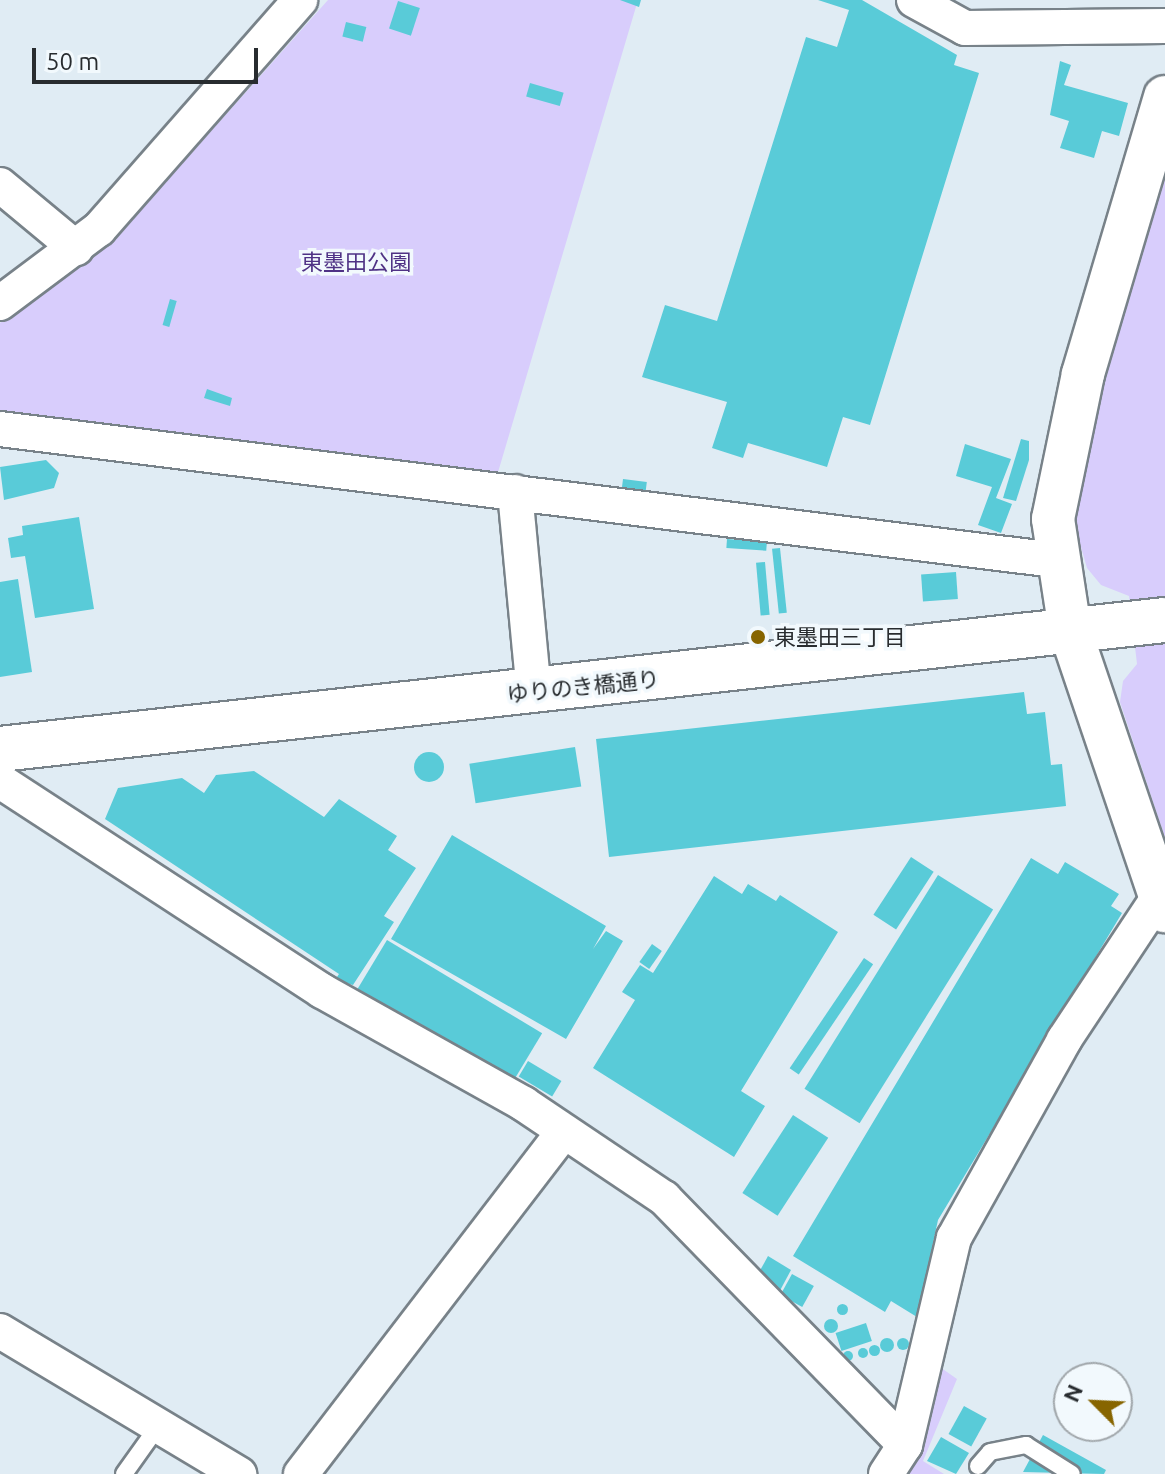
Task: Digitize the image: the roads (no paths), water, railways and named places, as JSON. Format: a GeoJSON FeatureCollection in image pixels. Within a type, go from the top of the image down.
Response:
{"type":"FeatureCollection","features":[{"type":"Feature","properties":{"kind":"main road","name":"ゆりのき橋通り"},"geometry":{"type":"LineString","coordinates":[[0,749],[1165,620]]}},
{"type":"Feature","properties":{"kind":"street"},"geometry":{"type":"LineString","coordinates":[[0,303],[76,248],[300,0]]}},
{"type":"Feature","properties":{"kind":"street"},"geometry":{"type":"LineString","coordinates":[[914,0],[965,28],[1165,26]]}},
{"type":"Feature","properties":{"kind":"street"},"geometry":{"type":"LineString","coordinates":[[886,1474],[905,1445],[954,1238],[1064,1040],[1162,904],[1088,628],[1055,560],[1062,460],[1165,97]]}},
{"type":"Feature","properties":{"kind":"street"},"geometry":{"type":"LineString","coordinates":[[0,185],[76,248]]}},
{"type":"Feature","properties":{"kind":"street"},"geometry":{"type":"LineString","coordinates":[[0,429],[1055,560]]}},
{"type":"Feature","properties":{"kind":"street"},"geometry":{"type":"LineString","coordinates":[[515,492],[534,692]]}},
{"type":"Feature","properties":{"kind":"street"},"geometry":{"type":"LineString","coordinates":[[5,790],[322,991],[563,1133],[664,1198],[905,1445]]}},
{"type":"Feature","properties":{"kind":"street"},"geometry":{"type":"LineString","coordinates":[[301,1474],[563,1133]]}},
{"type":"Feature","properties":{"kind":"street"},"geometry":{"type":"LineString","coordinates":[[0,1331],[239,1474]]}},
{"type":"Feature","properties":{"kind":"lane"},"geometry":{"type":"LineString","coordinates":[[124,1474],[159,1425]]}},
{"type":"Feature","properties":{"kind":"lane"},"geometry":{"type":"LineString","coordinates":[[981,1471],[990,1452],[1026,1445],[1072,1474]]}},
{"type":"Feature","properties":{"kind":"place","name":"東墨田三丁目"},"geometry":{"type":"Point","coordinates":[758,637]}},
{"type":"Feature","properties":{"kind":"park label","name":"東墨田公園"},"geometry":{"type":"Point","coordinates":[356,262]}}]}
